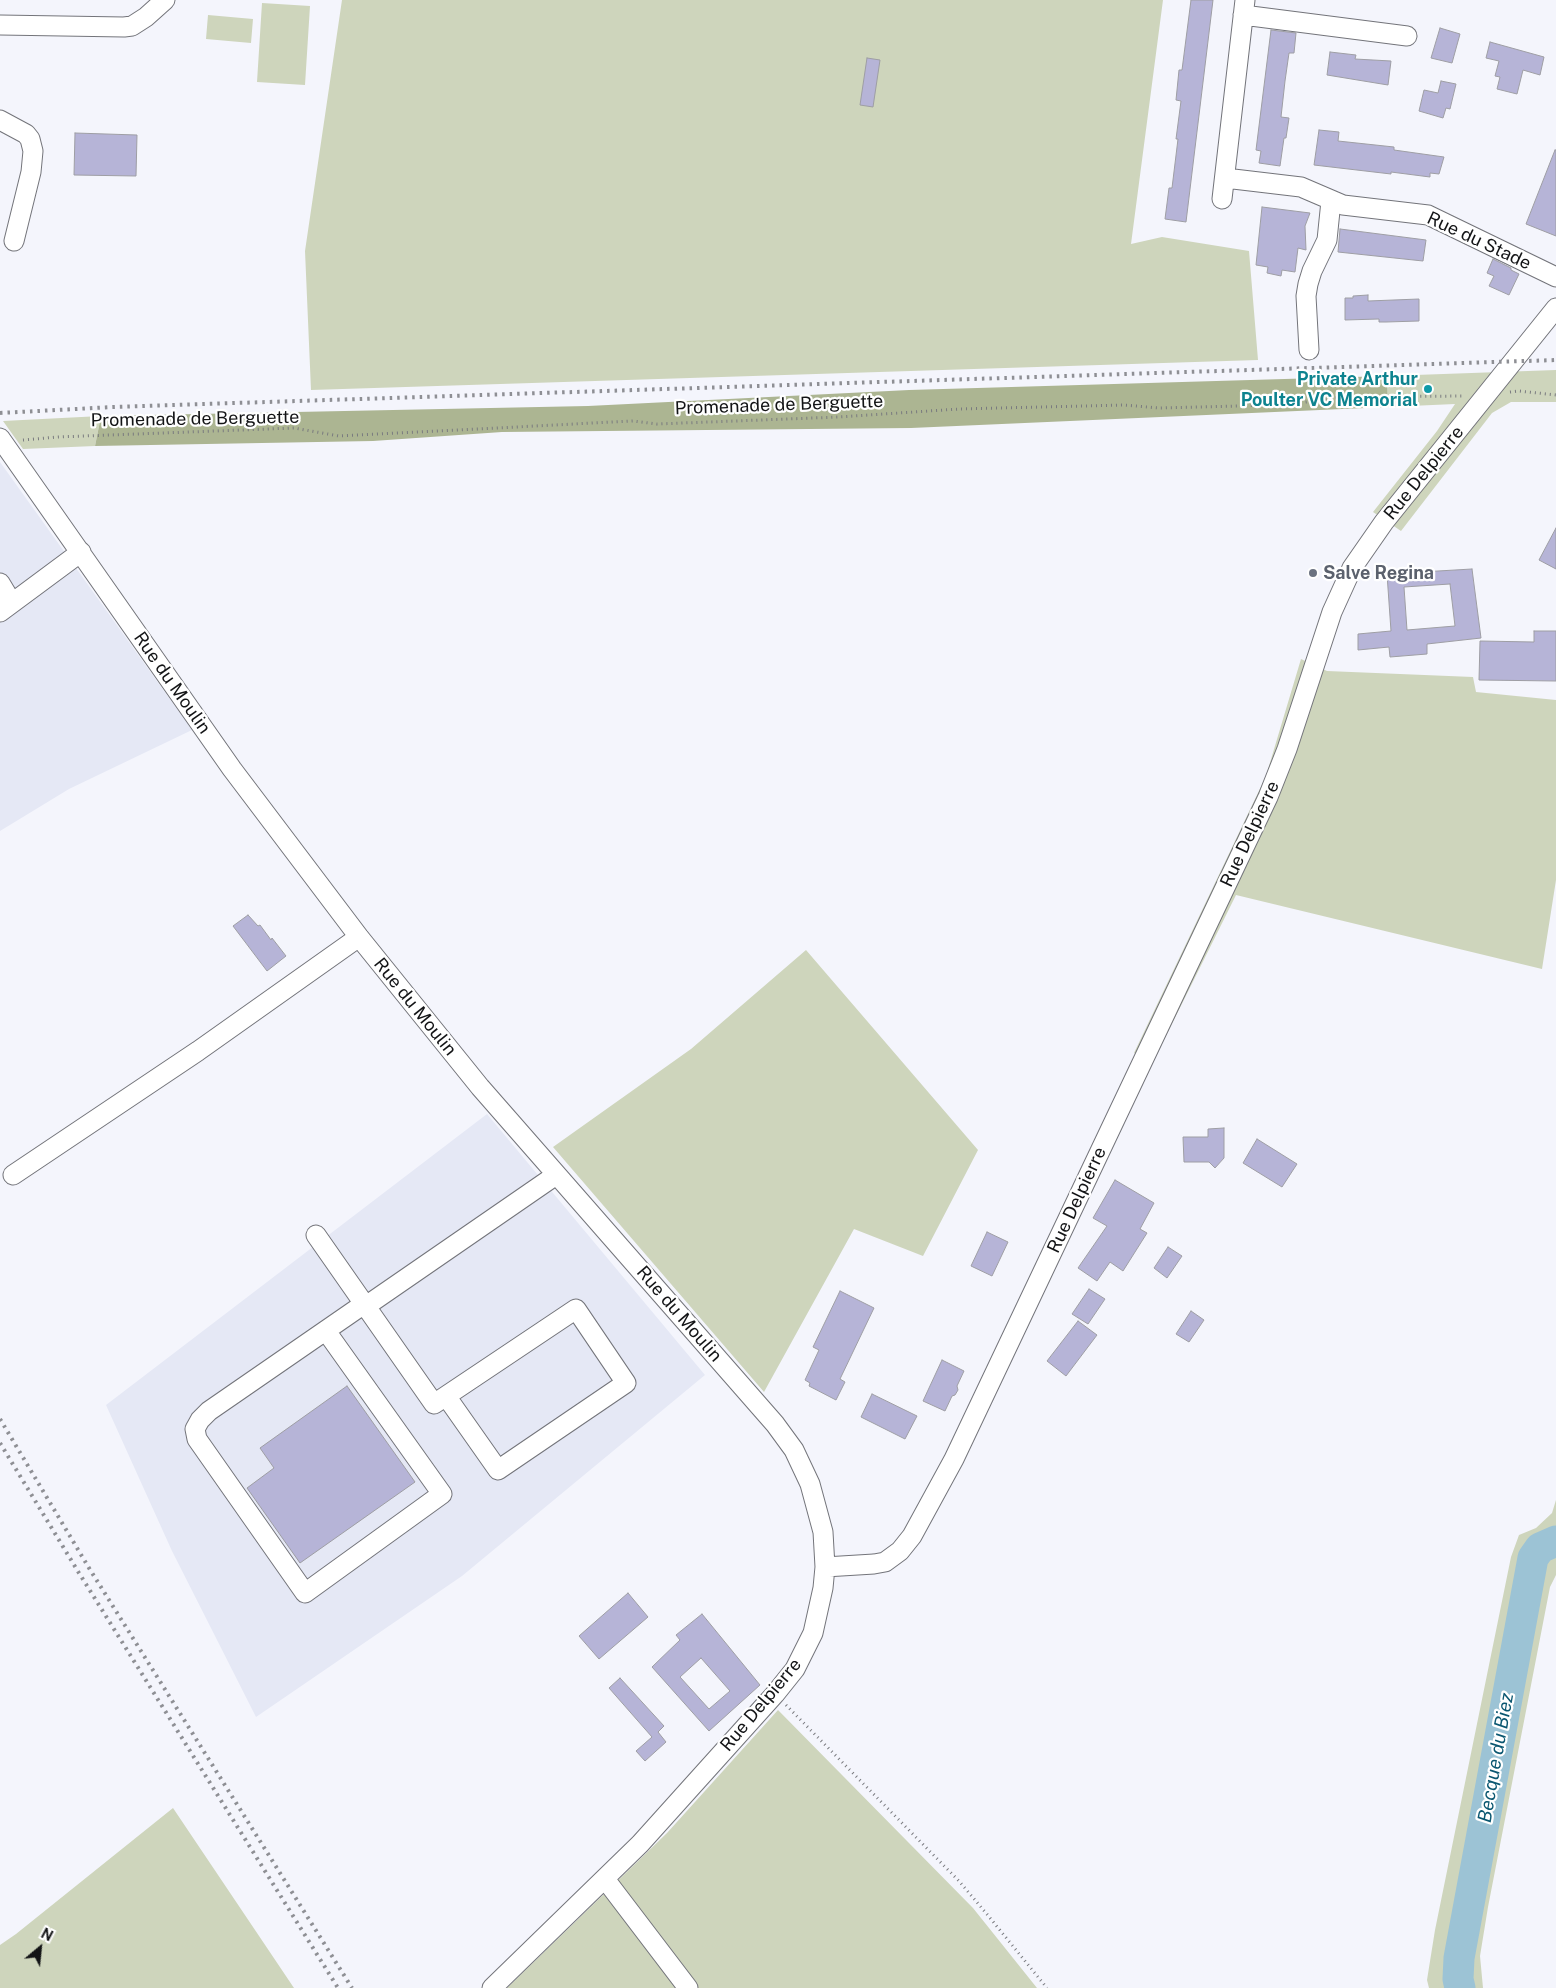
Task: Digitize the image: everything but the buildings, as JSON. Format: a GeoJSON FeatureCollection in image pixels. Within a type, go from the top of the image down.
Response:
{"type":"FeatureCollection","features":[{"type":"Feature","properties":{"kind":"street"},"geometry":{"type":"LineString","coordinates":[[0,25],[132,26],[146,17],[165,0]]}},
{"type":"Feature","properties":{"kind":"street"},"geometry":{"type":"LineString","coordinates":[[1222,199],[1244,7],[1407,36]]}},
{"type":"Feature","properties":{"kind":"street"},"geometry":{"type":"LineString","coordinates":[[0,120],[26,134],[30,139],[33,151],[31,172],[14,241]]}},
{"type":"Feature","properties":{"kind":"street","name":"Rue du Stade"},"geometry":{"type":"LineString","coordinates":[[1225,178],[1301,187],[1343,205],[1428,215],[1556,277]]}},
{"type":"Feature","properties":{"kind":"street"},"geometry":{"type":"LineString","coordinates":[[1309,350],[1306,296],[1312,271],[1327,240],[1331,201]]}},
{"type":"Feature","properties":{"kind":"street","name":"Rue Delpierre"},"geometry":{"type":"LineString","coordinates":[[492,1988],[646,1838],[775,1694],[794,1669],[813,1633],[822,1601],[825,1567],[885,1562],[906,1545],[954,1460],[1268,797],[1284,759],[1332,612],[1348,576],[1384,522],[1556,308]]}},
{"type":"Feature","properties":{"kind":"street","name":"Rue du Moulin"},"geometry":{"type":"LineString","coordinates":[[1,440],[232,769],[359,937],[447,1047],[556,1175],[765,1412],[789,1443],[803,1468],[820,1516],[825,1567]]}},
{"type":"Feature","properties":{"kind":"street"},"geometry":{"type":"LineString","coordinates":[[0,583],[6,608],[80,552]]}},
{"type":"Feature","properties":{"kind":"street"},"geometry":{"type":"LineString","coordinates":[[13,1175],[198,1051],[359,937]]}},
{"type":"Feature","properties":{"kind":"street"},"geometry":{"type":"LineString","coordinates":[[326,1332],[442,1494],[305,1593],[197,1438],[195,1430],[200,1420],[209,1411],[556,1175]]}},
{"type":"Feature","properties":{"kind":"street"},"geometry":{"type":"LineString","coordinates":[[316,1235],[434,1404],[576,1309],[626,1383],[498,1470],[446,1396]]}},
{"type":"Feature","properties":{"kind":"street"},"geometry":{"type":"LineString","coordinates":[[605,1879],[688,1988]]}},
{"type":"Feature","properties":{"kind":"path","name":"Promenade de Berguette"},"geometry":{"type":"LineString","coordinates":[[1,440],[294,428],[338,436],[623,422],[657,424],[839,417],[968,409],[1124,404],[1159,408],[1292,404],[1342,397],[1487,396],[1519,391],[1556,396]]}},
{"type":"Feature","properties":{"kind":"path"},"geometry":{"type":"LineString","coordinates":[[775,1694],[968,1891],[1047,1988]]}},
{"type":"Feature","properties":{"kind":"shaded area"},"geometry":{"type":"Polygon","coordinates":[[[0,462],[192,730],[69,789],[0,831],[0,462]]]}},
{"type":"Feature","properties":{"kind":"shaded area"},"geometry":{"type":"Polygon","coordinates":[[[487,1114],[705,1375],[462,1576],[256,1717],[172,1551],[106,1405],[487,1114]]]}},
{"type":"Feature","properties":{"kind":"green space"},"geometry":{"type":"Polygon","coordinates":[[[342,0],[1163,0],[1131,244],[1162,237],[1249,251],[1258,360],[311,390],[305,251],[342,0]]]}},
{"type":"Feature","properties":{"kind":"green space"},"geometry":{"type":"Polygon","coordinates":[[[262,3],[310,6],[305,85],[257,82],[262,3]]]}},
{"type":"Feature","properties":{"kind":"green space"},"geometry":{"type":"Polygon","coordinates":[[[208,15],[253,19],[251,43],[206,39],[208,15]]]}},
{"type":"Feature","properties":{"kind":"green space"},"geometry":{"type":"Polygon","coordinates":[[[1556,370],[1556,402],[1511,402],[1492,413],[1401,531],[1373,512],[1437,431],[1455,404],[1388,407],[1387,376],[1556,370]]]}},
{"type":"Feature","properties":{"kind":"green space"},"geometry":{"type":"Polygon","coordinates":[[[1387,376],[1388,407],[911,428],[502,432],[373,441],[95,446],[101,416],[588,406],[909,390],[1387,376]]]}},
{"type":"Feature","properties":{"kind":"green space"},"geometry":{"type":"Polygon","coordinates":[[[101,416],[95,446],[23,449],[3,421],[101,416]]]}},
{"type":"Feature","properties":{"kind":"green space"},"geometry":{"type":"Polygon","coordinates":[[[1301,659],[1327,671],[1473,677],[1476,692],[1556,700],[1556,880],[1542,969],[1236,895],[1153,1062],[1134,1053],[1266,776],[1301,659]]]}},
{"type":"Feature","properties":{"kind":"green space"},"geometry":{"type":"Polygon","coordinates":[[[806,950],[978,1150],[923,1256],[854,1229],[764,1392],[553,1147],[691,1049],[806,950]]]}},
{"type":"Feature","properties":{"kind":"green space"},"geometry":{"type":"Polygon","coordinates":[[[1556,1500],[1556,1575],[1550,1587],[1488,1907],[1480,1956],[1483,1988],[1429,1988],[1427,1980],[1435,1930],[1511,1557],[1519,1535],[1536,1528],[1552,1513],[1556,1500]]]}},
{"type":"Feature","properties":{"kind":"green space"},"geometry":{"type":"Polygon","coordinates":[[[778,1710],[973,1908],[1037,1988],[507,1988],[667,1833],[778,1710]]]}},
{"type":"Feature","properties":{"kind":"green space"},"geometry":{"type":"Polygon","coordinates":[[[173,1808],[294,1988],[0,1988],[0,1945],[173,1808]]]}},
{"type":"Feature","properties":{"kind":"waterway","name":"Becque du Biez"},"geometry":{"type":"LineString","coordinates":[[1460,1988],[1458,1979],[1459,1958],[1533,1558],[1540,1548],[1556,1541]]}},
{"type":"Feature","properties":{"kind":"railway"},"geometry":{"type":"LineString","coordinates":[[0,413],[113,407],[1556,360]]}},
{"type":"Feature","properties":{"kind":"railway"},"geometry":{"type":"LineString","coordinates":[[0,1419],[89,1568],[352,1988]]}},
{"type":"Feature","properties":{"kind":"railway"},"geometry":{"type":"LineString","coordinates":[[0,1443],[338,1988]]}},
{"type":"Feature","properties":{"kind":"place","name":"Private Arthur Poulter VC Memorial"},"geometry":{"type":"Point","coordinates":[1428,389]}},
{"type":"Feature","properties":{"kind":"place","name":"Salve Regina"},"geometry":{"type":"Point","coordinates":[1313,573]}}]}
